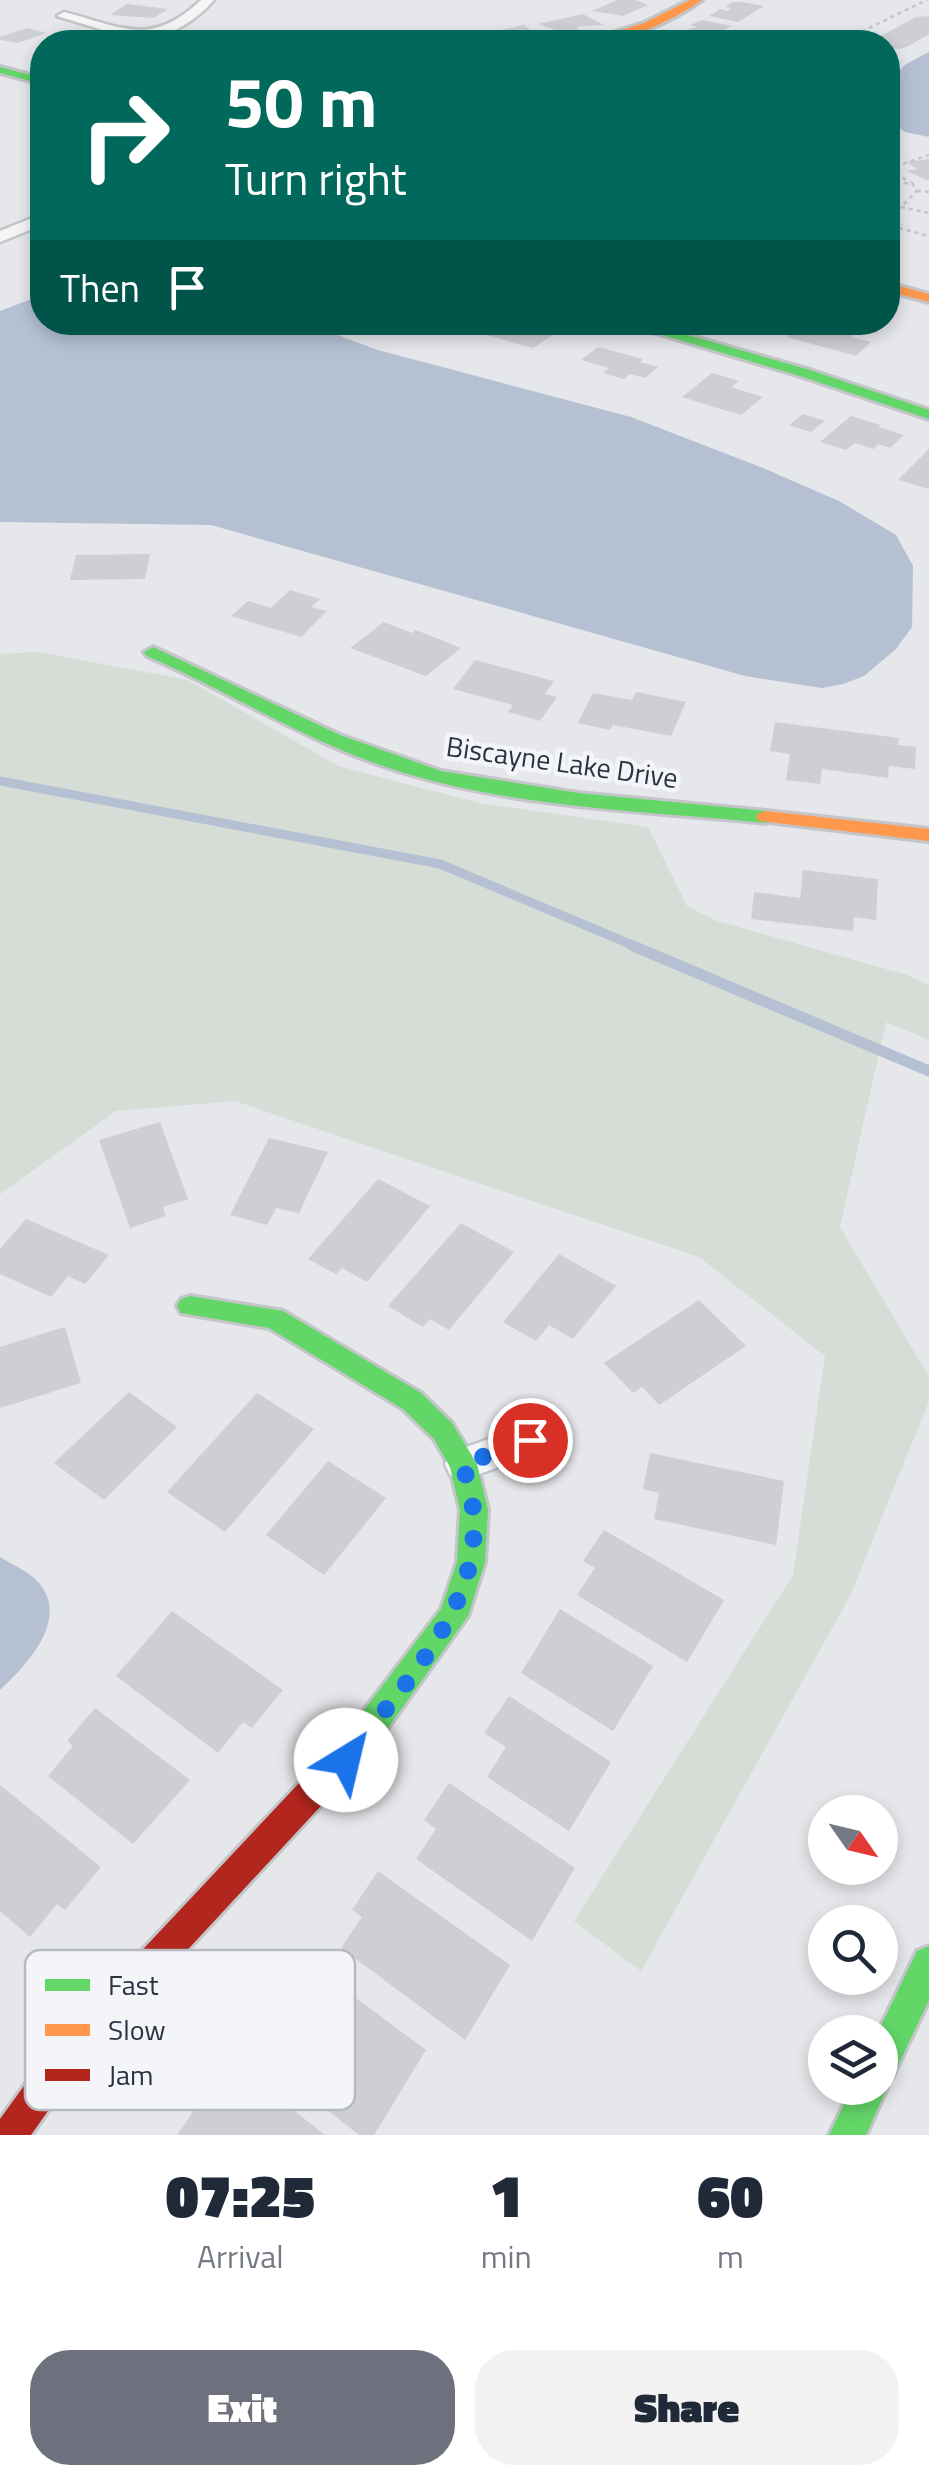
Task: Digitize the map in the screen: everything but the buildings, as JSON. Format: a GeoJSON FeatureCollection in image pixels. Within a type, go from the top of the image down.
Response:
{"type":"FeatureCollection","features":[{"type":"Feature","properties":{"kind":"main road"},"geometry":{"type":"LineString","coordinates":[[631,30],[698,0]]}},
{"type":"Feature","properties":{"kind":"main road"},"geometry":{"type":"LineString","coordinates":[[0,70],[30,76]]}},
{"type":"Feature","properties":{"kind":"main road"},"geometry":{"type":"LineString","coordinates":[[900,291],[929,298]]}},
{"type":"Feature","properties":{"kind":"main road"},"geometry":{"type":"LineString","coordinates":[[670,335],[805,374],[929,416]]}},
{"type":"Feature","properties":{"kind":"main road","name":"Biscayne Lake Drive"},"geometry":{"type":"LineString","coordinates":[[153,652],[199,669],[344,744],[440,778],[929,836]]}},
{"type":"Feature","properties":{"kind":"main road"},"geometry":{"type":"LineString","coordinates":[[167,1950],[346,1760],[453,1616],[471,1562],[474,1510],[463,1464],[443,1430],[412,1401],[274,1318],[190,1306]]}},
{"type":"Feature","properties":{"kind":"main road"},"geometry":{"type":"LineString","coordinates":[[898,2029],[929,1964]]}},
{"type":"Feature","properties":{"kind":"main road"},"geometry":{"type":"LineString","coordinates":[[847,2135],[862,2105]]}},
{"type":"Feature","properties":{"kind":"main road"},"geometry":{"type":"LineString","coordinates":[[10,2135],[28,2110]]}},
{"type":"Feature","properties":{"kind":"street"},"geometry":{"type":"LineString","coordinates":[[162,30],[188,19],[208,0]]}},
{"type":"Feature","properties":{"kind":"street"},"geometry":{"type":"LineString","coordinates":[[64,16],[107,30]]}},
{"type":"Feature","properties":{"kind":"street"},"geometry":{"type":"LineString","coordinates":[[0,238],[30,224]]}},
{"type":"Feature","properties":{"kind":"street"},"geometry":{"type":"LineString","coordinates":[[463,1464],[530,1440]]}},
{"type":"Feature","properties":{"kind":"path"},"geometry":{"type":"LineString","coordinates":[[865,30],[927,0]]}},
{"type":"Feature","properties":{"kind":"path"},"geometry":{"type":"LineString","coordinates":[[900,165],[929,154]]}},
{"type":"Feature","properties":{"kind":"path"},"geometry":{"type":"LineString","coordinates":[[900,176],[912,182],[917,191]]}},
{"type":"Feature","properties":{"kind":"path"},"geometry":{"type":"LineString","coordinates":[[900,183],[912,182]]}},
{"type":"Feature","properties":{"kind":"path"},"geometry":{"type":"LineString","coordinates":[[917,191],[929,192]]}},
{"type":"Feature","properties":{"kind":"path"},"geometry":{"type":"LineString","coordinates":[[917,191],[901,207],[929,213]]}},
{"type":"Feature","properties":{"kind":"path"},"geometry":{"type":"LineString","coordinates":[[909,217],[914,211]]}},
{"type":"Feature","properties":{"kind":"path"},"geometry":{"type":"LineString","coordinates":[[900,226],[907,235],[929,236]]}},
{"type":"Feature","properties":{"kind":"shaded area"},"geometry":{"type":"Polygon","coordinates":[[[38,652],[188,680],[338,766],[479,803],[648,827],[687,906],[714,920],[907,975],[929,985],[929,1040],[886,1022],[840,1227],[929,1377],[929,1401],[850,1596],[641,1971],[574,1921],[793,1575],[825,1356],[699,1257],[235,1101],[116,1111],[0,1194],[0,654],[38,652]]]}},
{"type":"Feature","properties":{"kind":"water"},"geometry":{"type":"Polygon","coordinates":[[[929,52],[929,137],[900,128],[900,70],[929,52]]]}},
{"type":"Feature","properties":{"kind":"water"},"geometry":{"type":"Polygon","coordinates":[[[30,300],[30,335],[337,335],[378,350],[631,417],[839,501],[896,535],[913,566],[912,627],[896,649],[864,676],[822,688],[745,676],[211,525],[0,522],[0,311],[30,300]]]}},
{"type":"Feature","properties":{"kind":"water"},"geometry":{"type":"Polygon","coordinates":[[[0,1557],[39,1583],[50,1612],[41,1641],[0,1690],[0,1557]]]}},
{"type":"Feature","properties":{"kind":"waterway"},"geometry":{"type":"LineString","coordinates":[[0,781],[440,864],[637,947]]}},
{"type":"Feature","properties":{"kind":"waterway"},"geometry":{"type":"LineString","coordinates":[[631,945],[929,1071]]}},
{"type":"Feature","properties":{"kind":"traffic: fast"},"geometry":{"type":"LineString","coordinates":[[0,70],[30,78]]}},
{"type":"Feature","properties":{"kind":"traffic: fast"},"geometry":{"type":"LineString","coordinates":[[671,335],[805,373],[929,415]]}},
{"type":"Feature","properties":{"kind":"traffic: fast"},"geometry":{"type":"LineString","coordinates":[[153,652],[365,753],[439,776],[531,793],[766,817]]}},
{"type":"Feature","properties":{"kind":"traffic: fast"},"geometry":{"type":"LineString","coordinates":[[190,1306],[274,1318],[412,1401],[443,1431],[463,1464],[474,1510],[471,1562],[453,1616],[359,1742]]}},
{"type":"Feature","properties":{"kind":"traffic: fast"},"geometry":{"type":"LineString","coordinates":[[898,2028],[929,1963]]}},
{"type":"Feature","properties":{"kind":"traffic: fast"},"geometry":{"type":"LineString","coordinates":[[847,2135],[862,2105]]}},
{"type":"Feature","properties":{"kind":"traffic: slow"},"geometry":{"type":"LineString","coordinates":[[631,30],[697,0]]}},
{"type":"Feature","properties":{"kind":"traffic: slow"},"geometry":{"type":"LineString","coordinates":[[900,290],[929,298]]}},
{"type":"Feature","properties":{"kind":"traffic: slow"},"geometry":{"type":"LineString","coordinates":[[766,817],[929,835]]}},
{"type":"Feature","properties":{"kind":"traffic: jam"},"geometry":{"type":"LineString","coordinates":[[165,1950],[359,1742]]}},
{"type":"Feature","properties":{"kind":"traffic: jam"},"geometry":{"type":"LineString","coordinates":[[10,2135],[28,2110]]}},
{"type":"Feature","properties":{"kind":"route"},"geometry":{"type":"LineString","coordinates":[[346,1760],[453,1616],[471,1562],[474,1510],[463,1464],[530,1440]]}}]}
